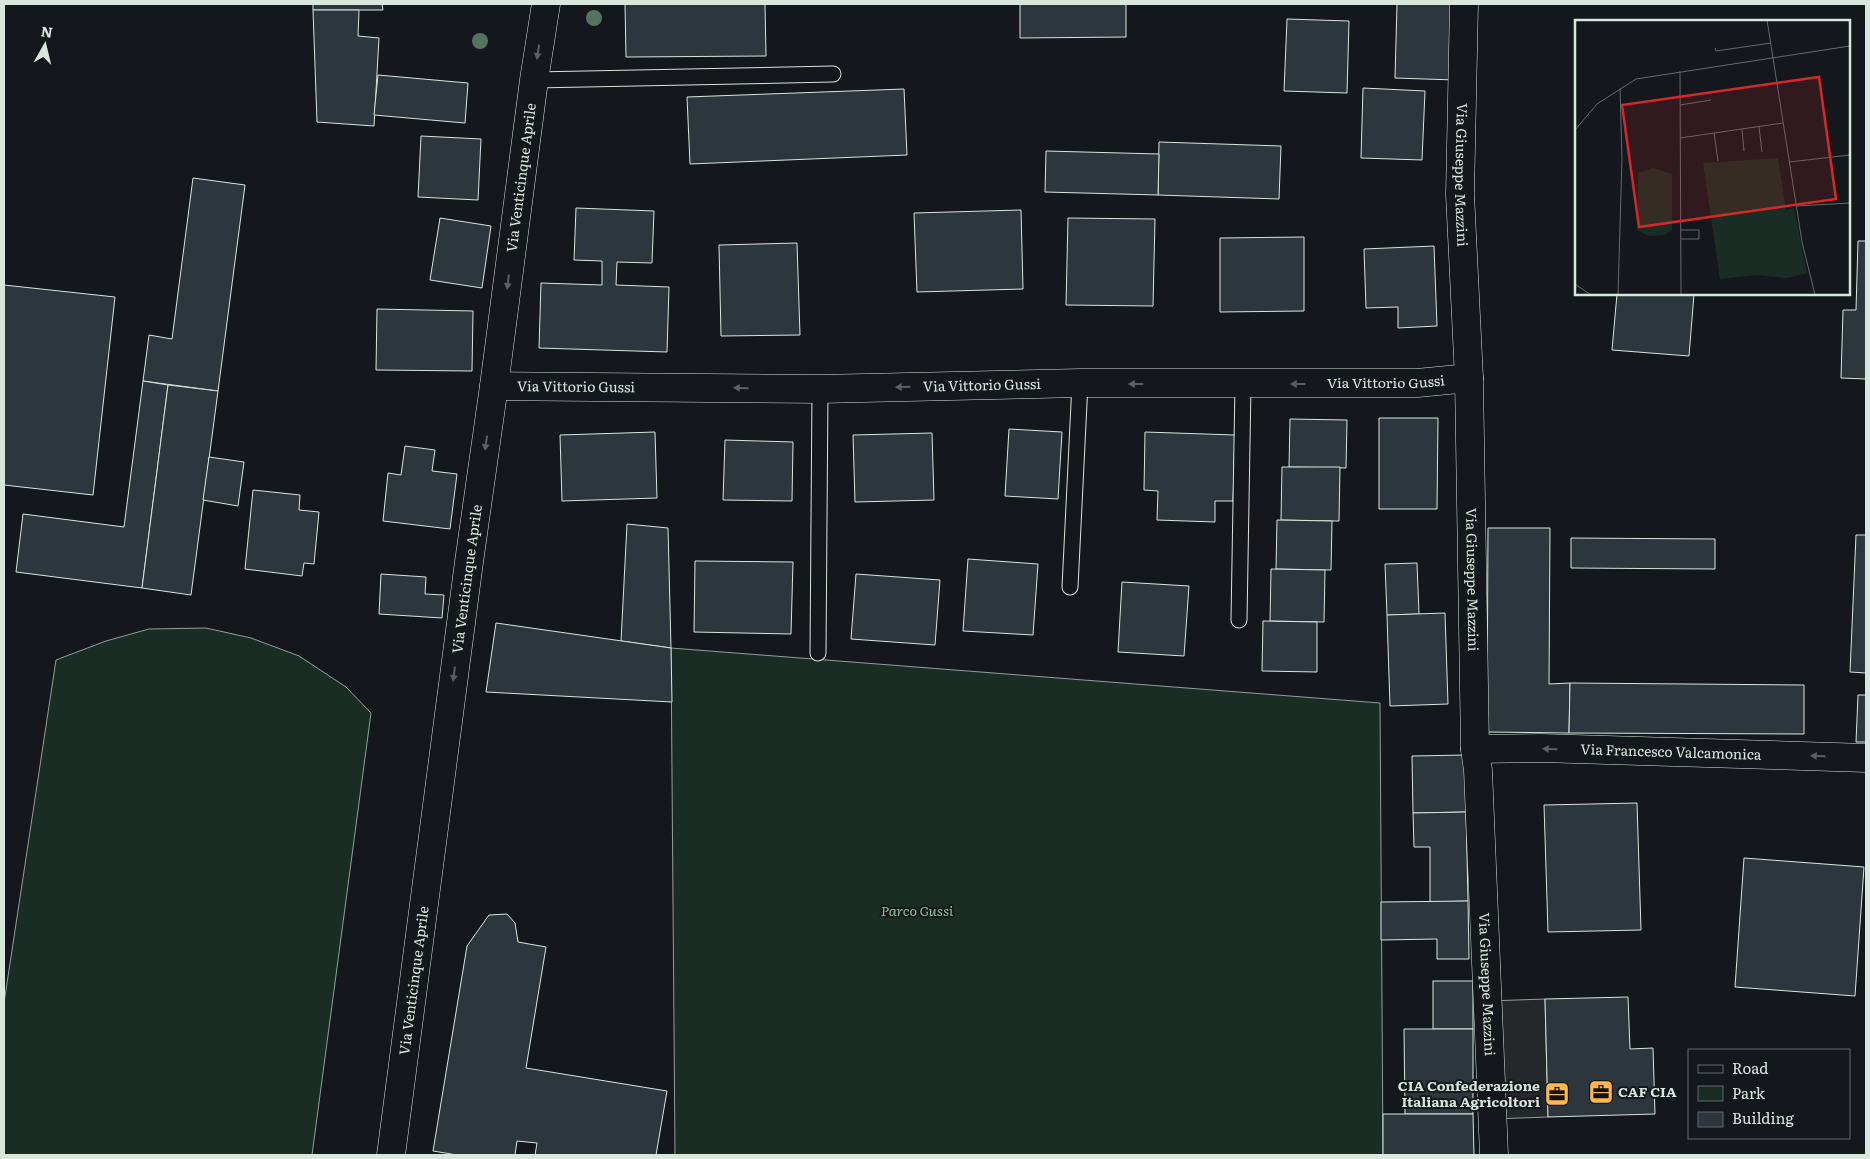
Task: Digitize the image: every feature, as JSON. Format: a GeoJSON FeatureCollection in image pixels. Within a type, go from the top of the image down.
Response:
{"type":"FeatureCollection","features":[{"type":"Feature","properties":{"kind":"street","name":"Via Venticinque Aprile"},"geometry":{"type":"LineString","coordinates":[[391,1155],[467,572],[546,4]]}},
{"type":"Feature","properties":{"kind":"street","name":"Via Giuseppe Mazzini"},"geometry":{"type":"LineString","coordinates":[[1464,4],[1460,194],[1469,378],[1475,749],[1478,770],[1494,1155]]}},
{"type":"Feature","properties":{"kind":"street","name":"Via Vittorio Gussi"},"geometry":{"type":"LineString","coordinates":[[494,386],[820,389],[1080,383],[1417,383],[1469,378]]}},
{"type":"Feature","properties":{"kind":"street","name":"Via Francesco Valcamonica"},"geometry":{"type":"LineString","coordinates":[[1475,749],[1541,748],[1866,758]]}},
{"type":"Feature","properties":{"kind":"lane"},"geometry":{"type":"LineString","coordinates":[[534,80],[833,74]]}},
{"type":"Feature","properties":{"kind":"lane"},"geometry":{"type":"LineString","coordinates":[[1070,587],[1080,383]]}},
{"type":"Feature","properties":{"kind":"lane"},"geometry":{"type":"LineString","coordinates":[[1240,620],[1243,384]]}},
{"type":"Feature","properties":{"kind":"lane"},"geometry":{"type":"LineString","coordinates":[[818,653],[820,389]]}},
{"type":"Feature","properties":{"kind":"green space"},"geometry":{"type":"Polygon","coordinates":[[[206,628],[251,638],[299,656],[346,687],[371,713],[312,1155],[4,1155],[4,1003],[56,660],[106,641],[149,629],[206,628]]]}},
{"type":"Feature","properties":{"kind":"green space","name":"Parco Gussi"},"geometry":{"type":"Polygon","coordinates":[[[671,648],[1380,703],[1383,1155],[675,1155],[671,648]]]}},
{"type":"Feature","properties":{"kind":"shaded area"},"geometry":{"type":"Polygon","coordinates":[[[1545,999],[1548,1117],[1493,1119],[1488,1001],[1545,999]]]}},
{"type":"Feature","properties":{"kind":"building"},"geometry":{"type":"Polygon","coordinates":[[[313,4],[382,4],[383,10],[313,10],[313,4]]]}},
{"type":"Feature","properties":{"kind":"building"},"geometry":{"type":"Polygon","coordinates":[[[625,4],[765,4],[766,56],[626,57],[625,4]]]}},
{"type":"Feature","properties":{"kind":"building"},"geometry":{"type":"Polygon","coordinates":[[[1020,4],[1126,4],[1126,37],[1020,38],[1020,4]]]}},
{"type":"Feature","properties":{"kind":"building"},"geometry":{"type":"Polygon","coordinates":[[[1397,4],[1458,4],[1455,80],[1395,78],[1397,4]]]}},
{"type":"Feature","properties":{"kind":"building"},"geometry":{"type":"Polygon","coordinates":[[[313,10],[359,10],[358,36],[379,38],[374,126],[317,122],[313,10]]]}},
{"type":"Feature","properties":{"kind":"building"},"geometry":{"type":"Polygon","coordinates":[[[1287,19],[1349,21],[1347,93],[1284,91],[1287,19]]]}},
{"type":"Feature","properties":{"kind":"building"},"geometry":{"type":"Polygon","coordinates":[[[378,75],[468,83],[465,123],[374,115],[378,75]]]}},
{"type":"Feature","properties":{"kind":"building"},"geometry":{"type":"Polygon","coordinates":[[[1363,88],[1425,91],[1422,160],[1361,158],[1363,88]]]}},
{"type":"Feature","properties":{"kind":"building"},"geometry":{"type":"Polygon","coordinates":[[[904,89],[907,155],[690,164],[687,97],[904,89]]]}},
{"type":"Feature","properties":{"kind":"building"},"geometry":{"type":"Polygon","coordinates":[[[421,136],[481,139],[478,200],[418,197],[421,136]]]}},
{"type":"Feature","properties":{"kind":"building"},"geometry":{"type":"Polygon","coordinates":[[[1159,142],[1281,146],[1279,199],[1158,195],[1159,142]]]}},
{"type":"Feature","properties":{"kind":"building"},"geometry":{"type":"Polygon","coordinates":[[[1046,151],[1159,154],[1158,195],[1045,192],[1046,151]]]}},
{"type":"Feature","properties":{"kind":"building"},"geometry":{"type":"Polygon","coordinates":[[[193,178],[245,185],[218,391],[143,381],[149,335],[172,339],[193,178]]]}},
{"type":"Feature","properties":{"kind":"building"},"geometry":{"type":"Polygon","coordinates":[[[576,208],[654,211],[652,263],[617,262],[616,285],[669,287],[667,352],[539,348],[541,283],[602,285],[602,261],[574,260],[576,208]]]}},
{"type":"Feature","properties":{"kind":"building"},"geometry":{"type":"Polygon","coordinates":[[[1021,210],[1023,289],[917,292],[914,213],[1021,210]]]}},
{"type":"Feature","properties":{"kind":"building"},"geometry":{"type":"Polygon","coordinates":[[[440,218],[491,226],[482,288],[430,280],[440,218]]]}},
{"type":"Feature","properties":{"kind":"building"},"geometry":{"type":"Polygon","coordinates":[[[1068,218],[1155,219],[1153,306],[1066,305],[1068,218]]]}},
{"type":"Feature","properties":{"kind":"building"},"geometry":{"type":"Polygon","coordinates":[[[1304,237],[1304,311],[1220,312],[1220,238],[1304,237]]]}},
{"type":"Feature","properties":{"kind":"building"},"geometry":{"type":"Polygon","coordinates":[[[1858,241],[1866,241],[1866,379],[1841,378],[1843,310],[1856,310],[1858,241]]]}},
{"type":"Feature","properties":{"kind":"building"},"geometry":{"type":"Polygon","coordinates":[[[797,243],[800,335],[721,336],[719,245],[797,243]]]}},
{"type":"Feature","properties":{"kind":"building"},"geometry":{"type":"Polygon","coordinates":[[[1434,246],[1437,326],[1398,328],[1398,307],[1366,308],[1364,249],[1434,246]]]}},
{"type":"Feature","properties":{"kind":"building"},"geometry":{"type":"Polygon","coordinates":[[[4,285],[115,297],[93,495],[4,485],[4,285]]]}},
{"type":"Feature","properties":{"kind":"building"},"geometry":{"type":"Polygon","coordinates":[[[1617,295],[1694,295],[1689,356],[1612,350],[1617,295]]]}},
{"type":"Feature","properties":{"kind":"building"},"geometry":{"type":"Polygon","coordinates":[[[377,309],[473,311],[472,371],[376,370],[377,309]]]}},
{"type":"Feature","properties":{"kind":"building"},"geometry":{"type":"Polygon","coordinates":[[[143,381],[168,385],[142,588],[16,572],[23,514],[124,527],[143,381]]]}},
{"type":"Feature","properties":{"kind":"building"},"geometry":{"type":"Polygon","coordinates":[[[168,385],[218,391],[191,595],[142,588],[168,385]]]}},
{"type":"Feature","properties":{"kind":"building"},"geometry":{"type":"Polygon","coordinates":[[[1379,418],[1438,418],[1437,509],[1379,509],[1379,418]]]}},
{"type":"Feature","properties":{"kind":"building"},"geometry":{"type":"Polygon","coordinates":[[[1290,419],[1347,420],[1346,468],[1289,467],[1290,419]]]}},
{"type":"Feature","properties":{"kind":"building"},"geometry":{"type":"Polygon","coordinates":[[[1009,429],[1062,432],[1058,499],[1005,496],[1009,429]]]}},
{"type":"Feature","properties":{"kind":"building"},"geometry":{"type":"Polygon","coordinates":[[[655,432],[657,498],[562,501],[560,435],[655,432]]]}},
{"type":"Feature","properties":{"kind":"building"},"geometry":{"type":"Polygon","coordinates":[[[1145,432],[1235,435],[1233,501],[1215,501],[1215,522],[1157,520],[1158,491],[1144,490],[1145,432]]]}},
{"type":"Feature","properties":{"kind":"building"},"geometry":{"type":"Polygon","coordinates":[[[932,433],[934,500],[855,502],[853,435],[932,433]]]}},
{"type":"Feature","properties":{"kind":"building"},"geometry":{"type":"Polygon","coordinates":[[[725,440],[793,442],[792,501],[723,500],[725,440]]]}},
{"type":"Feature","properties":{"kind":"building"},"geometry":{"type":"Polygon","coordinates":[[[405,446],[435,450],[432,471],[457,474],[450,529],[383,521],[388,473],[401,475],[405,446]]]}},
{"type":"Feature","properties":{"kind":"building"},"geometry":{"type":"Polygon","coordinates":[[[209,457],[244,462],[238,506],[203,500],[209,457]]]}},
{"type":"Feature","properties":{"kind":"building"},"geometry":{"type":"Polygon","coordinates":[[[1282,467],[1340,467],[1339,521],[1281,520],[1282,467]]]}},
{"type":"Feature","properties":{"kind":"building"},"geometry":{"type":"Polygon","coordinates":[[[253,490],[300,495],[299,510],[319,512],[314,564],[304,563],[302,576],[245,569],[253,490]]]}},
{"type":"Feature","properties":{"kind":"building"},"geometry":{"type":"Polygon","coordinates":[[[1277,520],[1332,521],[1331,570],[1276,569],[1277,520]]]}},
{"type":"Feature","properties":{"kind":"building"},"geometry":{"type":"Polygon","coordinates":[[[627,524],[668,528],[671,648],[621,641],[627,524]]]}},
{"type":"Feature","properties":{"kind":"building"},"geometry":{"type":"Polygon","coordinates":[[[1488,528],[1550,528],[1549,684],[1570,683],[1569,733],[1487,732],[1488,528]]]}},
{"type":"Feature","properties":{"kind":"building"},"geometry":{"type":"Polygon","coordinates":[[[1856,535],[1866,535],[1866,673],[1850,672],[1856,535]]]}},
{"type":"Feature","properties":{"kind":"building"},"geometry":{"type":"Polygon","coordinates":[[[1571,538],[1715,539],[1715,569],[1571,568],[1571,538]]]}},
{"type":"Feature","properties":{"kind":"building"},"geometry":{"type":"Polygon","coordinates":[[[968,559],[1038,564],[1033,635],[963,631],[968,559]]]}},
{"type":"Feature","properties":{"kind":"building"},"geometry":{"type":"Polygon","coordinates":[[[695,561],[793,562],[791,634],[694,632],[695,561]]]}},
{"type":"Feature","properties":{"kind":"building"},"geometry":{"type":"Polygon","coordinates":[[[1417,563],[1419,614],[1387,615],[1385,564],[1417,563]]]}},
{"type":"Feature","properties":{"kind":"building"},"geometry":{"type":"Polygon","coordinates":[[[1271,569],[1325,570],[1324,622],[1270,621],[1271,569]]]}},
{"type":"Feature","properties":{"kind":"building"},"geometry":{"type":"Polygon","coordinates":[[[381,574],[426,577],[425,594],[444,595],[442,618],[379,614],[381,574]]]}},
{"type":"Feature","properties":{"kind":"building"},"geometry":{"type":"Polygon","coordinates":[[[856,574],[940,580],[935,645],[851,639],[856,574]]]}},
{"type":"Feature","properties":{"kind":"building"},"geometry":{"type":"Polygon","coordinates":[[[1122,582],[1189,586],[1184,656],[1118,652],[1122,582]]]}},
{"type":"Feature","properties":{"kind":"building"},"geometry":{"type":"Polygon","coordinates":[[[1445,613],[1448,704],[1390,706],[1387,615],[1445,613]]]}},
{"type":"Feature","properties":{"kind":"building"},"geometry":{"type":"Polygon","coordinates":[[[1263,621],[1317,622],[1317,672],[1262,671],[1263,621]]]}},
{"type":"Feature","properties":{"kind":"building"},"geometry":{"type":"Polygon","coordinates":[[[496,623],[671,648],[672,702],[486,692],[496,623]]]}},
{"type":"Feature","properties":{"kind":"building"},"geometry":{"type":"Polygon","coordinates":[[[1570,683],[1804,685],[1804,734],[1569,733],[1570,683]]]}},
{"type":"Feature","properties":{"kind":"building"},"geometry":{"type":"Polygon","coordinates":[[[1858,695],[1866,695],[1866,742],[1856,742],[1858,695]]]}},
{"type":"Feature","properties":{"kind":"building"},"geometry":{"type":"Polygon","coordinates":[[[1466,755],[1466,812],[1413,813],[1412,756],[1466,755]]]}},
{"type":"Feature","properties":{"kind":"building"},"geometry":{"type":"Polygon","coordinates":[[[1637,803],[1641,930],[1548,932],[1544,805],[1637,803]]]}},
{"type":"Feature","properties":{"kind":"building"},"geometry":{"type":"Polygon","coordinates":[[[1466,812],[1468,901],[1430,902],[1430,847],[1414,847],[1413,813],[1466,812]]]}},
{"type":"Feature","properties":{"kind":"building"},"geometry":{"type":"Polygon","coordinates":[[[1744,858],[1864,867],[1855,996],[1735,987],[1744,858]]]}},
{"type":"Feature","properties":{"kind":"building"},"geometry":{"type":"Polygon","coordinates":[[[1468,901],[1469,959],[1437,959],[1437,939],[1381,940],[1381,902],[1468,901]]]}},
{"type":"Feature","properties":{"kind":"building"},"geometry":{"type":"Polygon","coordinates":[[[507,914],[515,923],[518,942],[546,947],[526,1068],[667,1091],[656,1155],[535,1155],[537,1143],[517,1141],[515,1155],[457,1155],[433,1151],[467,946],[489,915],[507,914]]]}},
{"type":"Feature","properties":{"kind":"building"},"geometry":{"type":"Polygon","coordinates":[[[1433,981],[1473,981],[1473,1029],[1433,1029],[1433,981]]]}},
{"type":"Feature","properties":{"kind":"building"},"geometry":{"type":"Polygon","coordinates":[[[1628,997],[1630,1049],[1653,1048],[1655,1114],[1548,1117],[1545,999],[1628,997]]]}},
{"type":"Feature","properties":{"kind":"building"},"geometry":{"type":"Polygon","coordinates":[[[1404,1029],[1473,1029],[1473,1114],[1405,1114],[1404,1029]]]}},
{"type":"Feature","properties":{"kind":"building"},"geometry":{"type":"Polygon","coordinates":[[[1383,1114],[1473,1114],[1474,1155],[1383,1155],[1383,1114]]]}},
{"type":"Feature","properties":{"kind":"place","name":"CAF CIA"},"geometry":{"type":"Point","coordinates":[1601,1092]}},
{"type":"Feature","properties":{"kind":"place","name":"CIA Confederazione Italiana Agricoltori"},"geometry":{"type":"Point","coordinates":[1557,1094]}}]}
